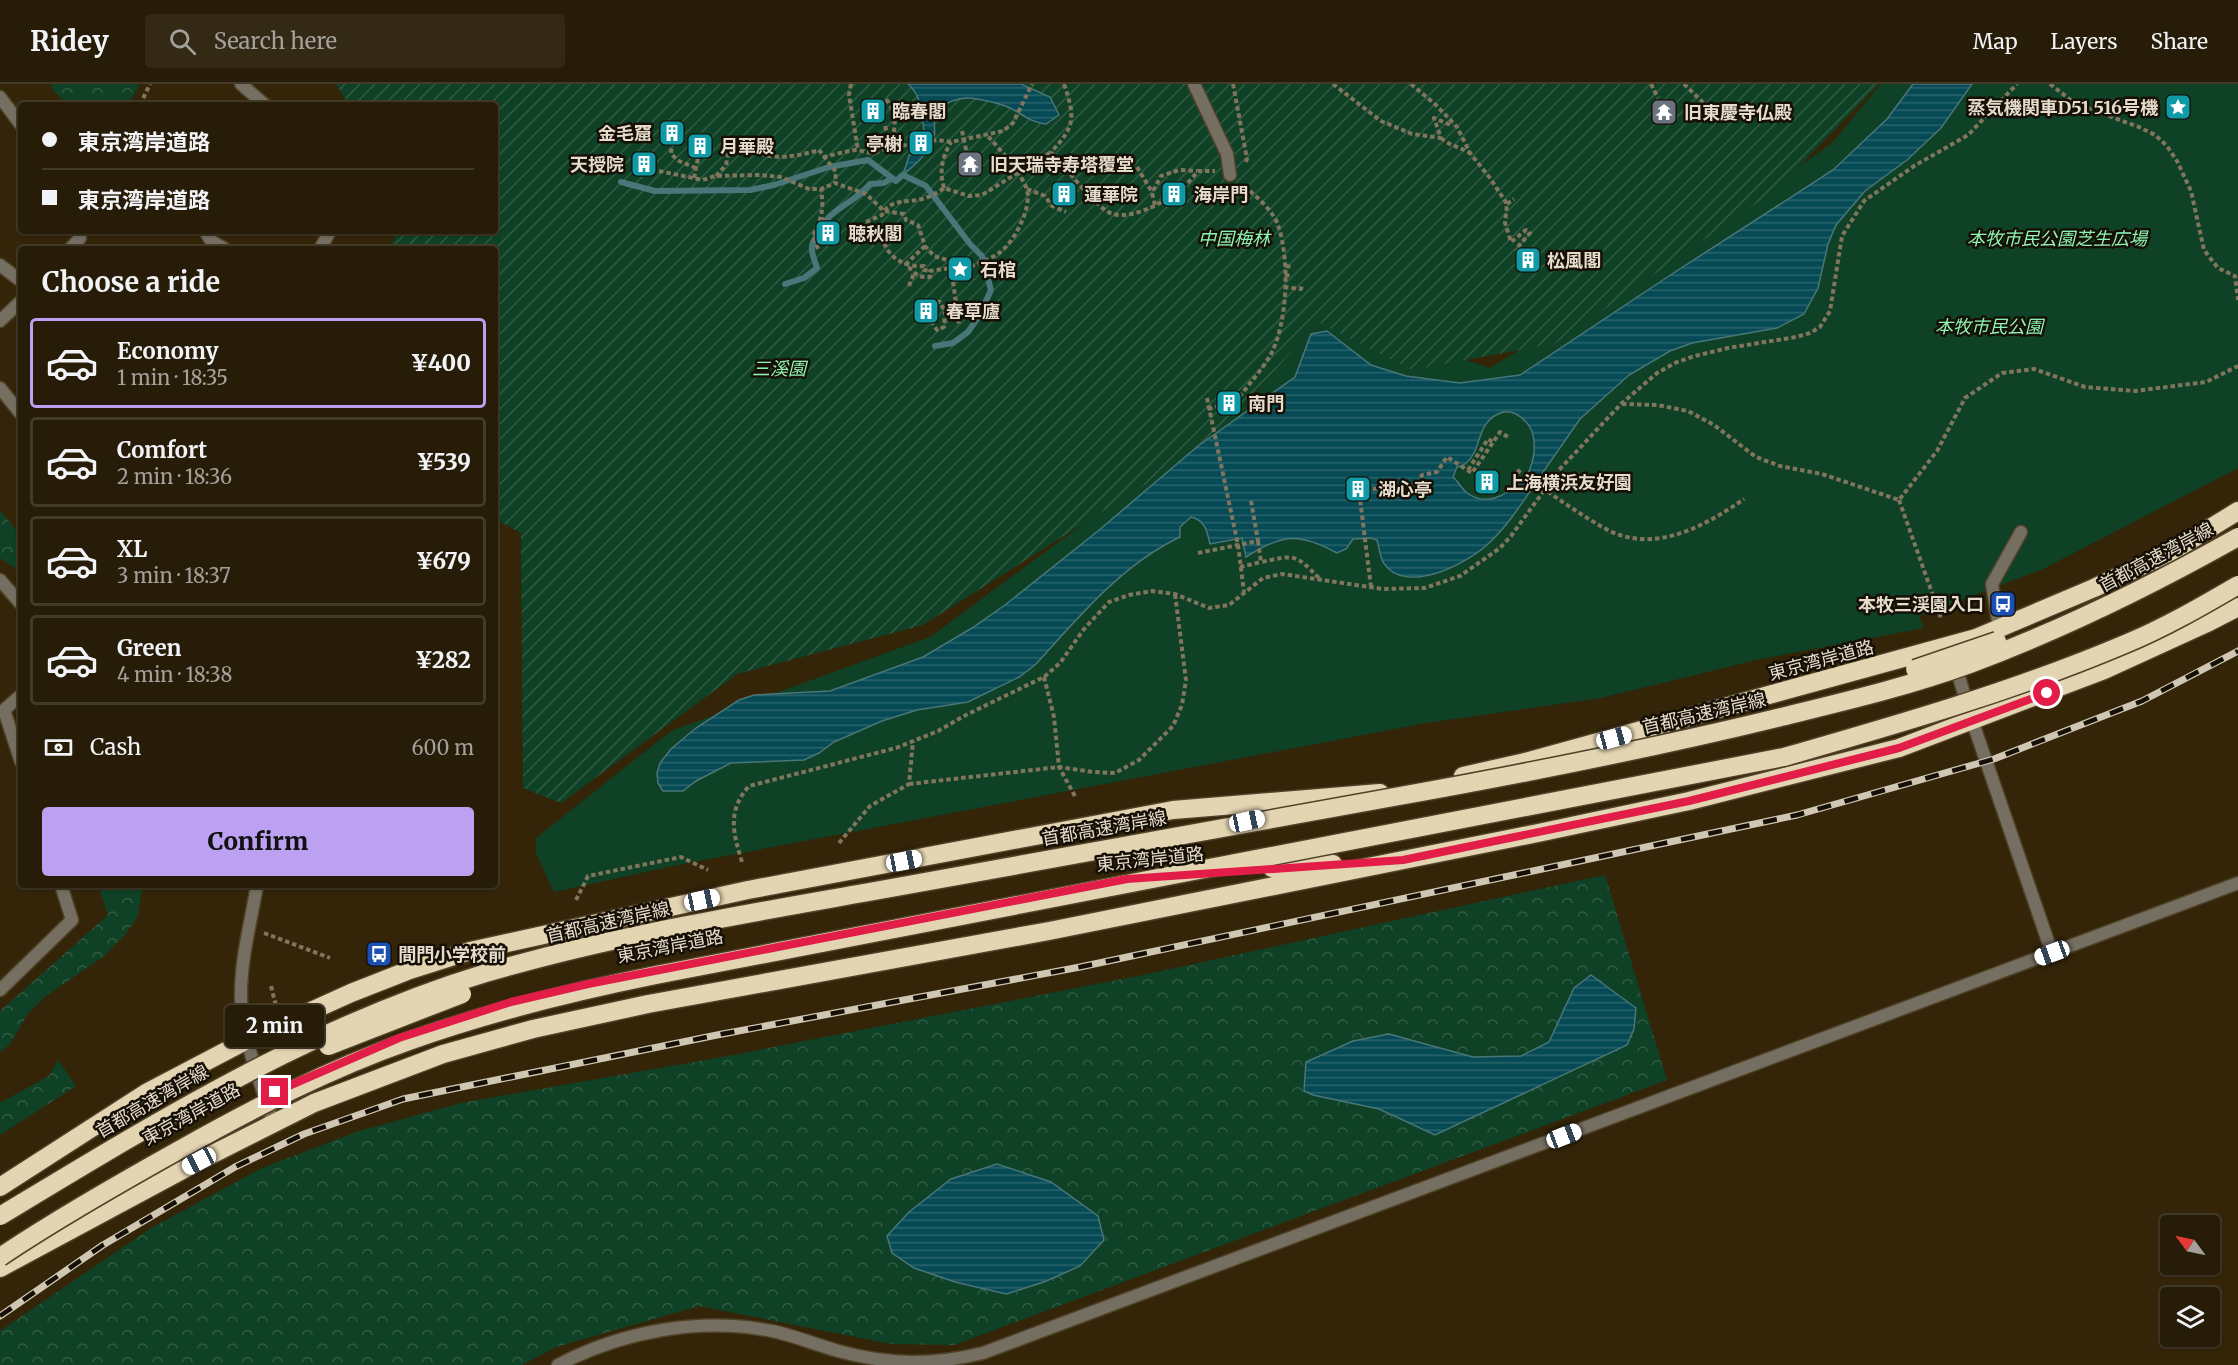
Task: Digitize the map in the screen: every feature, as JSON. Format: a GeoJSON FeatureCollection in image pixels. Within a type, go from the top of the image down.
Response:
{"type":"FeatureCollection","features":[{"type":"Feature","properties":{"kind":"highway","name":"東京湾岸道路"},"geometry":{"type":"LineString","coordinates":[[0,1223],[165,1123],[245,1078],[519,971],[660,937],[757,920],[1394,791],[1525,762],[1976,638],[2094,588],[2171,552],[2238,512]]}},
{"type":"Feature","properties":{"kind":"highway"},"geometry":{"type":"LineString","coordinates":[[1705,735],[1759,712],[1877,682],[2011,636],[2077,609],[2165,565],[2238,520]]}},
{"type":"Feature","properties":{"kind":"highway","name":"首都高速湾岸線"},"geometry":{"type":"LineString","coordinates":[[0,1216],[199,1097],[274,1058],[413,998],[485,974],[658,930],[1537,771],[1705,735],[1883,692],[1964,666],[2106,608],[2238,537]]}},
{"type":"Feature","properties":{"kind":"highway"},"geometry":{"type":"LineString","coordinates":[[0,1257],[124,1181],[256,1107],[408,1041],[469,1021],[539,1001],[656,975],[1784,757],[1900,724],[2036,679],[2127,644],[2238,585]]}},
{"type":"Feature","properties":{"kind":"highway"},"geometry":{"type":"LineString","coordinates":[[2204,605],[2238,591]]}},
{"type":"Feature","properties":{"kind":"highway","name":"東京湾岸道路"},"geometry":{"type":"LineString","coordinates":[[0,1268],[314,1103],[433,1058],[533,1029],[648,1004],[1049,931],[1689,801],[1899,748],[2104,670],[2238,607]]}},
{"type":"Feature","properties":{"kind":"highway","name":"東京湾岸道路"},"geometry":{"type":"LineString","coordinates":[[0,1187],[146,1093],[247,1040],[389,978],[470,951],[736,893],[1173,810],[1394,791]]}},
{"type":"Feature","properties":{"kind":"highway","name":"東京湾岸道路"},"geometry":{"type":"LineString","coordinates":[[0,1252],[63,1211],[220,1120],[275,1092],[399,1038],[511,1002],[600,981],[1127,879],[1403,860]]}},
{"type":"Feature","properties":{"kind":"street"},"geometry":{"type":"LineString","coordinates":[[241,84],[262,102]]}},
{"type":"Feature","properties":{"kind":"street"},"geometry":{"type":"LineString","coordinates":[[1194,84],[1227,154],[1230,175]]}},
{"type":"Feature","properties":{"kind":"street"},"geometry":{"type":"LineString","coordinates":[[0,97],[18,121]]}},
{"type":"Feature","properties":{"kind":"street"},"geometry":{"type":"LineString","coordinates":[[207,234],[211,241],[220,246]]}},
{"type":"Feature","properties":{"kind":"street"},"geometry":{"type":"LineString","coordinates":[[0,265],[18,279]]}},
{"type":"Feature","properties":{"kind":"street"},"geometry":{"type":"LineString","coordinates":[[0,321],[18,304]]}},
{"type":"Feature","properties":{"kind":"street"},"geometry":{"type":"LineString","coordinates":[[0,388],[18,410]]}},
{"type":"Feature","properties":{"kind":"street"},"geometry":{"type":"LineString","coordinates":[[1998,628],[1992,584],[2021,532]]}},
{"type":"Feature","properties":{"kind":"street"},"geometry":{"type":"LineString","coordinates":[[0,580],[18,601]]}},
{"type":"Feature","properties":{"kind":"street"},"geometry":{"type":"LineString","coordinates":[[1947,647],[1954,660],[1972,720],[2052,953]]}},
{"type":"Feature","properties":{"kind":"street"},"geometry":{"type":"LineString","coordinates":[[18,698],[4,710],[18,753]]}},
{"type":"Feature","properties":{"kind":"street"},"geometry":{"type":"LineString","coordinates":[[558,1365],[599,1346],[672,1328],[702,1325],[743,1327],[774,1332],[842,1352],[885,1360],[927,1363],[983,1353],[2238,883]]}},
{"type":"Feature","properties":{"kind":"street"},"geometry":{"type":"LineString","coordinates":[[0,990],[72,920],[62,888]]}},
{"type":"Feature","properties":{"kind":"street"},"geometry":{"type":"LineString","coordinates":[[257,888],[242,975],[241,1000],[247,1040],[273,1123]]}},
{"type":"Feature","properties":{"kind":"street"},"geometry":{"type":"LineString","coordinates":[[842,1352],[869,1365]]}},
{"type":"Feature","properties":{"kind":"path"},"geometry":{"type":"LineString","coordinates":[[141,102],[150,84]]}},
{"type":"Feature","properties":{"kind":"path"},"geometry":{"type":"LineString","coordinates":[[851,84],[849,95],[858,150]]}},
{"type":"Feature","properties":{"kind":"path"},"geometry":{"type":"LineString","coordinates":[[889,143],[893,147],[900,147],[938,140],[951,142],[1003,131],[1013,123],[1032,84]]}},
{"type":"Feature","properties":{"kind":"path"},"geometry":{"type":"LineString","coordinates":[[866,222],[882,215],[897,202],[921,200],[944,188],[969,196],[982,195],[1051,152],[1063,139],[1070,126],[1072,109],[1064,84]]}},
{"type":"Feature","properties":{"kind":"path"},"geometry":{"type":"LineString","coordinates":[[1230,175],[1244,165],[1247,159],[1233,84]]}},
{"type":"Feature","properties":{"kind":"path"},"geometry":{"type":"LineString","coordinates":[[1333,84],[1381,121],[1412,134],[1441,138]]}},
{"type":"Feature","properties":{"kind":"path"},"geometry":{"type":"LineString","coordinates":[[1411,84],[1457,127],[1470,153],[1507,204],[1505,223],[1511,242],[1526,230],[1530,233],[1516,249],[1519,252]]}},
{"type":"Feature","properties":{"kind":"path"},"geometry":{"type":"LineString","coordinates":[[1652,84],[1658,98]]}},
{"type":"Feature","properties":{"kind":"path"},"geometry":{"type":"LineString","coordinates":[[1684,84],[1719,118]]}},
{"type":"Feature","properties":{"kind":"path"},"geometry":{"type":"LineString","coordinates":[[742,862],[735,840],[734,817],[738,799],[749,786],[896,748],[938,731],[1044,677],[1060,663],[1084,628],[1109,602],[1129,595],[1152,591],[1175,594],[1209,608],[1229,604],[1263,578],[1282,574],[1371,587],[1425,588],[1460,576],[1500,548],[1558,470],[1621,404],[1657,373],[1677,362],[1728,348],[1796,337],[1820,327],[1830,311],[1842,236],[1860,207],[1876,192],[1914,166],[1968,135],[2017,84]]}},
{"type":"Feature","properties":{"kind":"path"},"geometry":{"type":"LineString","coordinates":[[2050,84],[2076,104],[2155,135],[2167,146],[2178,161],[2191,191],[2204,250],[2218,268],[2235,276],[2238,300]]}},
{"type":"Feature","properties":{"kind":"path"},"geometry":{"type":"LineString","coordinates":[[825,159],[858,150],[873,153],[889,143],[896,126],[892,105],[885,98]]}},
{"type":"Feature","properties":{"kind":"path"},"geometry":{"type":"LineString","coordinates":[[1457,127],[1434,118],[1441,138],[1448,144],[1459,146],[1470,153]]}},
{"type":"Feature","properties":{"kind":"path"},"geometry":{"type":"LineString","coordinates":[[885,126],[887,133],[891,136]]}},
{"type":"Feature","properties":{"kind":"path"},"geometry":{"type":"LineString","coordinates":[[962,131],[967,154]]}},
{"type":"Feature","properties":{"kind":"path"},"geometry":{"type":"LineString","coordinates":[[659,171],[703,180],[715,176],[781,177],[808,189],[820,189],[835,183],[866,194],[884,211],[904,214],[906,220],[918,225],[925,246],[934,256],[970,267],[1001,252],[1026,210],[1027,189],[987,135]]}},
{"type":"Feature","properties":{"kind":"path"},"geometry":{"type":"LineString","coordinates":[[726,138],[757,153],[778,157],[797,157],[819,150],[836,172],[835,183]]}},
{"type":"Feature","properties":{"kind":"path"},"geometry":{"type":"LineString","coordinates":[[715,176],[726,165],[732,140]]}},
{"type":"Feature","properties":{"kind":"path"},"geometry":{"type":"LineString","coordinates":[[672,141],[671,154],[679,161],[696,168]]}},
{"type":"Feature","properties":{"kind":"path"},"geometry":{"type":"LineString","coordinates":[[944,188],[940,175],[944,154],[951,142]]}},
{"type":"Feature","properties":{"kind":"path"},"geometry":{"type":"LineString","coordinates":[[1051,152],[1106,211],[1124,216],[1165,201],[1181,190],[1198,171]]}},
{"type":"Feature","properties":{"kind":"path"},"geometry":{"type":"LineString","coordinates":[[694,178],[698,158]]}},
{"type":"Feature","properties":{"kind":"path"},"geometry":{"type":"LineString","coordinates":[[1137,168],[1152,193],[1155,205]]}},
{"type":"Feature","properties":{"kind":"path"},"geometry":{"type":"LineString","coordinates":[[1152,193],[1161,176],[1179,170],[1216,171],[1230,175],[1255,194],[1278,223],[1286,266],[1282,322],[1271,355],[1238,400],[1234,402]]}},
{"type":"Feature","properties":{"kind":"path"},"geometry":{"type":"LineString","coordinates":[[818,249],[813,236],[822,218],[823,204],[820,189]]}},
{"type":"Feature","properties":{"kind":"path"},"geometry":{"type":"LineString","coordinates":[[1027,189],[1045,196],[1052,206],[1066,212]]}},
{"type":"Feature","properties":{"kind":"path"},"geometry":{"type":"LineString","coordinates":[[1507,204],[1514,199]]}},
{"type":"Feature","properties":{"kind":"path"},"geometry":{"type":"LineString","coordinates":[[822,218],[827,225]]}},
{"type":"Feature","properties":{"kind":"path"},"geometry":{"type":"LineString","coordinates":[[886,238],[883,239],[885,249],[906,264],[914,273],[922,278],[930,277],[930,271]]}},
{"type":"Feature","properties":{"kind":"path"},"geometry":{"type":"LineString","coordinates":[[906,264],[925,246]]}},
{"type":"Feature","properties":{"kind":"path"},"geometry":{"type":"LineString","coordinates":[[952,263],[950,268],[959,325]]}},
{"type":"Feature","properties":{"kind":"path"},"geometry":{"type":"LineString","coordinates":[[906,264],[924,266],[924,270],[930,271],[950,268]]}},
{"type":"Feature","properties":{"kind":"path"},"geometry":{"type":"LineString","coordinates":[[1286,266],[1293,267]]}},
{"type":"Feature","properties":{"kind":"path"},"geometry":{"type":"LineString","coordinates":[[909,286],[914,273]]}},
{"type":"Feature","properties":{"kind":"path"},"geometry":{"type":"LineString","coordinates":[[1285,275],[1292,276]]}},
{"type":"Feature","properties":{"kind":"path"},"geometry":{"type":"LineString","coordinates":[[1284,287],[1301,289],[1302,286]]}},
{"type":"Feature","properties":{"kind":"path"},"geometry":{"type":"LineString","coordinates":[[931,321],[937,330],[944,327],[945,312],[940,302],[936,302]]}},
{"type":"Feature","properties":{"kind":"path"},"geometry":{"type":"LineString","coordinates":[[945,312],[958,310]]}},
{"type":"Feature","properties":{"kind":"path"},"geometry":{"type":"LineString","coordinates":[[1899,500],[1937,451],[1965,398],[2002,374],[2034,369],[2085,387],[2135,392],[2206,382],[2238,366]]}},
{"type":"Feature","properties":{"kind":"path"},"geometry":{"type":"LineString","coordinates":[[1207,398],[1238,545],[1244,592]]}},
{"type":"Feature","properties":{"kind":"path"},"geometry":{"type":"LineString","coordinates":[[1621,404],[1657,405],[1688,411],[1714,425],[1756,457],[1780,466],[1822,474],[1899,500]]}},
{"type":"Feature","properties":{"kind":"path"},"geometry":{"type":"LineString","coordinates":[[1208,409],[1224,405]]}},
{"type":"Feature","properties":{"kind":"path"},"geometry":{"type":"LineString","coordinates":[[1371,587],[1360,500],[1372,489],[1416,484],[1422,475],[1437,472],[1447,457],[1472,473],[1500,432],[1508,438]]}},
{"type":"Feature","properties":{"kind":"path"},"geometry":{"type":"LineString","coordinates":[[1516,470],[1608,530],[1635,538],[1675,536],[1714,519],[1744,499]]}},
{"type":"Feature","properties":{"kind":"path"},"geometry":{"type":"LineString","coordinates":[[1899,500],[1941,618]]}},
{"type":"Feature","properties":{"kind":"path"},"geometry":{"type":"LineString","coordinates":[[1251,501],[1262,562]]}},
{"type":"Feature","properties":{"kind":"path"},"geometry":{"type":"LineString","coordinates":[[1198,553],[1258,541]]}},
{"type":"Feature","properties":{"kind":"path"},"geometry":{"type":"LineString","coordinates":[[1240,567],[1296,557],[1319,578]]}},
{"type":"Feature","properties":{"kind":"path"},"geometry":{"type":"LineString","coordinates":[[839,843],[870,806],[909,784],[1059,767],[1093,772],[1114,772],[1139,760],[1173,726],[1182,705],[1186,680],[1175,594]]}},
{"type":"Feature","properties":{"kind":"path"},"geometry":{"type":"LineString","coordinates":[[1044,677],[1054,717],[1059,767],[1076,798]]}},
{"type":"Feature","properties":{"kind":"path"},"geometry":{"type":"LineString","coordinates":[[909,784],[913,741]]}},
{"type":"Feature","properties":{"kind":"path"},"geometry":{"type":"LineString","coordinates":[[576,900],[588,876],[681,857],[708,870]]}},
{"type":"Feature","properties":{"kind":"path"},"geometry":{"type":"LineString","coordinates":[[250,928],[330,958]]}},
{"type":"Feature","properties":{"kind":"green space"},"geometry":{"type":"Polygon","coordinates":[[[51,84],[140,84],[130,102],[65,102],[53,90],[51,84]]]}},
{"type":"Feature","properties":{"kind":"green space","name":"三溪園"},"geometry":{"type":"Polygon","coordinates":[[[336,84],[1879,84],[1778,188],[1556,343],[1412,370],[1318,322],[1209,444],[923,625],[737,674],[561,803],[523,788],[521,533],[498,521],[498,246],[389,246],[395,239],[394,234],[498,234],[498,102],[347,102],[336,84]]]}},
{"type":"Feature","properties":{"kind":"green space","name":"本牧市民公園"},"geometry":{"type":"Polygon","coordinates":[[[1881,84],[2238,84],[2238,468],[2043,569],[1919,616],[1924,628],[1756,660],[1601,698],[1426,723],[673,866],[554,892],[536,853],[536,838],[671,731],[930,637],[1250,401],[1320,311],[1490,368],[1680,252],[1832,143],[1881,84]]]}},
{"type":"Feature","properties":{"kind":"green space"},"geometry":{"type":"Polygon","coordinates":[[[0,510],[18,532],[18,570],[0,558],[0,510]]]}},
{"type":"Feature","properties":{"kind":"green space"},"geometry":{"type":"Polygon","coordinates":[[[1605,875],[1667,1080],[954,1345],[891,1344],[699,1306],[556,1347],[522,1365],[0,1365],[0,1331],[151,1228],[262,1168],[359,1131],[461,1103],[728,1056],[1143,975],[1605,875]]]}},
{"type":"Feature","properties":{"kind":"green space"},"geometry":{"type":"Polygon","coordinates":[[[99,888],[142,888],[137,918],[125,935],[103,957],[46,996],[29,1012],[10,1044],[0,1052],[0,1011],[108,915],[99,888]]]}},
{"type":"Feature","properties":{"kind":"green space"},"geometry":{"type":"Polygon","coordinates":[[[58,1060],[76,1086],[0,1135],[0,1103],[49,1076],[58,1060]]]}},
{"type":"Feature","properties":{"kind":"water"},"geometry":{"type":"Polygon","coordinates":[[[908,84],[1021,84],[1050,97],[1059,115],[1046,124],[1029,119],[1008,107],[993,102],[971,98],[952,101],[941,108],[938,113],[934,121],[934,137],[925,154],[903,175],[910,153],[924,132],[919,100],[908,84]]]}},
{"type":"Feature","properties":{"kind":"water"},"geometry":{"type":"Polygon","coordinates":[[[1913,84],[1972,84],[1941,128],[1907,160],[1865,191],[1836,225],[1828,244],[1818,288],[1804,314],[1777,328],[1692,343],[1670,351],[1629,375],[1580,419],[1539,478],[1529,471],[1534,444],[1532,432],[1527,423],[1514,413],[1505,412],[1500,413],[1486,424],[1475,452],[1464,465],[1457,467],[1453,477],[1466,492],[1481,499],[1503,495],[1522,481],[1533,487],[1496,536],[1468,559],[1437,573],[1421,577],[1406,577],[1393,572],[1383,562],[1377,540],[1371,538],[1353,539],[1346,549],[1337,553],[1324,546],[1301,539],[1281,540],[1246,557],[1242,538],[1210,544],[1202,523],[1191,517],[1180,527],[1180,537],[1138,562],[1120,577],[1084,611],[1035,665],[1019,677],[968,702],[917,710],[882,721],[834,742],[804,760],[731,763],[696,781],[683,791],[663,791],[658,783],[657,773],[660,763],[671,749],[696,728],[739,700],[754,695],[830,691],[923,657],[972,628],[1005,605],[1098,531],[1198,446],[1295,377],[1311,334],[1327,331],[1371,365],[1406,376],[1460,383],[1520,375],[1833,170],[1887,119],[1913,84]]]}},
{"type":"Feature","properties":{"kind":"water"},"geometry":{"type":"Polygon","coordinates":[[[1591,975],[1636,1008],[1634,1029],[1627,1045],[1435,1135],[1379,1109],[1304,1091],[1306,1062],[1353,1041],[1389,1034],[1473,1057],[1521,1056],[1549,1042],[1574,988],[1591,975]]]}},
{"type":"Feature","properties":{"kind":"water"},"geometry":{"type":"Polygon","coordinates":[[[997,1164],[1051,1182],[1098,1216],[1104,1240],[1080,1266],[1044,1282],[1006,1294],[955,1282],[914,1268],[892,1253],[887,1236],[909,1212],[951,1179],[997,1164]]]}},
{"type":"Feature","properties":{"kind":"waterway"},"geometry":{"type":"LineString","coordinates":[[621,182],[655,191],[750,190],[774,185],[829,167],[868,160],[896,181],[903,175],[926,186],[970,244],[982,256],[991,290],[979,316],[968,332],[953,343],[935,346]]}},
{"type":"Feature","properties":{"kind":"waterway"},"geometry":{"type":"LineString","coordinates":[[785,284],[804,278],[817,268],[812,247],[827,219],[870,184],[884,183],[892,178]]}},
{"type":"Feature","properties":{"kind":"railway"},"geometry":{"type":"LineString","coordinates":[[0,1316],[103,1245],[235,1167],[304,1134],[403,1099],[717,1035],[1080,967],[1797,815],[1994,759],[2142,701],[2238,651]]}},
{"type":"Feature","properties":{"kind":"place","name":"蒸気機関車D51 516号機"},"geometry":{"type":"Point","coordinates":[2178,107]}},
{"type":"Feature","properties":{"kind":"place","name":"臨春閣"},"geometry":{"type":"Point","coordinates":[873,111]}},
{"type":"Feature","properties":{"kind":"place","name":"旧東慶寺仏殿"},"geometry":{"type":"Point","coordinates":[1664,112]}},
{"type":"Feature","properties":{"kind":"place","name":"金毛窟"},"geometry":{"type":"Point","coordinates":[672,133]}},
{"type":"Feature","properties":{"kind":"place","name":"亭榭"},"geometry":{"type":"Point","coordinates":[921,143]}},
{"type":"Feature","properties":{"kind":"place","name":"月華殿"},"geometry":{"type":"Point","coordinates":[700,146]}},
{"type":"Feature","properties":{"kind":"place","name":"天授院"},"geometry":{"type":"Point","coordinates":[644,164]}},
{"type":"Feature","properties":{"kind":"place","name":"旧天瑞寺寿塔覆堂"},"geometry":{"type":"Point","coordinates":[970,164]}},
{"type":"Feature","properties":{"kind":"place","name":"蓮華院"},"geometry":{"type":"Point","coordinates":[1064,194]}},
{"type":"Feature","properties":{"kind":"place","name":"海岸門"},"geometry":{"type":"Point","coordinates":[1174,194]}},
{"type":"Feature","properties":{"kind":"place","name":"聴秋閣"},"geometry":{"type":"Point","coordinates":[828,233]}},
{"type":"Feature","properties":{"kind":"place","name":"松風閣"},"geometry":{"type":"Point","coordinates":[1528,260]}},
{"type":"Feature","properties":{"kind":"place","name":"石棺"},"geometry":{"type":"Point","coordinates":[960,269]}},
{"type":"Feature","properties":{"kind":"place","name":"春草廬"},"geometry":{"type":"Point","coordinates":[926,311]}},
{"type":"Feature","properties":{"kind":"place","name":"南門"},"geometry":{"type":"Point","coordinates":[1229,403]}},
{"type":"Feature","properties":{"kind":"place","name":"上海横浜友好園"},"geometry":{"type":"Point","coordinates":[1487,482]}},
{"type":"Feature","properties":{"kind":"place","name":"湖心亭"},"geometry":{"type":"Point","coordinates":[1358,489]}},
{"type":"Feature","properties":{"kind":"place","name":"本牧三渓園入口"},"geometry":{"type":"Point","coordinates":[2003,604]}},
{"type":"Feature","properties":{"kind":"place","name":"間門小学校前"},"geometry":{"type":"Point","coordinates":[379,954]}},
{"type":"Feature","properties":{"kind":"route"},"geometry":{"type":"LineString","coordinates":[[275,1092],[399,1038],[511,1002],[588,984],[1127,879],[1403,860],[1689,801],[1899,748],[2047,693]]}},
{"type":"Feature","properties":{"kind":"park label","name":"中国梅林"},"geometry":{"type":"Point","coordinates":[1234,238]}},
{"type":"Feature","properties":{"kind":"park label","name":"本牧市民公園芝生広場"},"geometry":{"type":"Point","coordinates":[2057,238]}}]}
